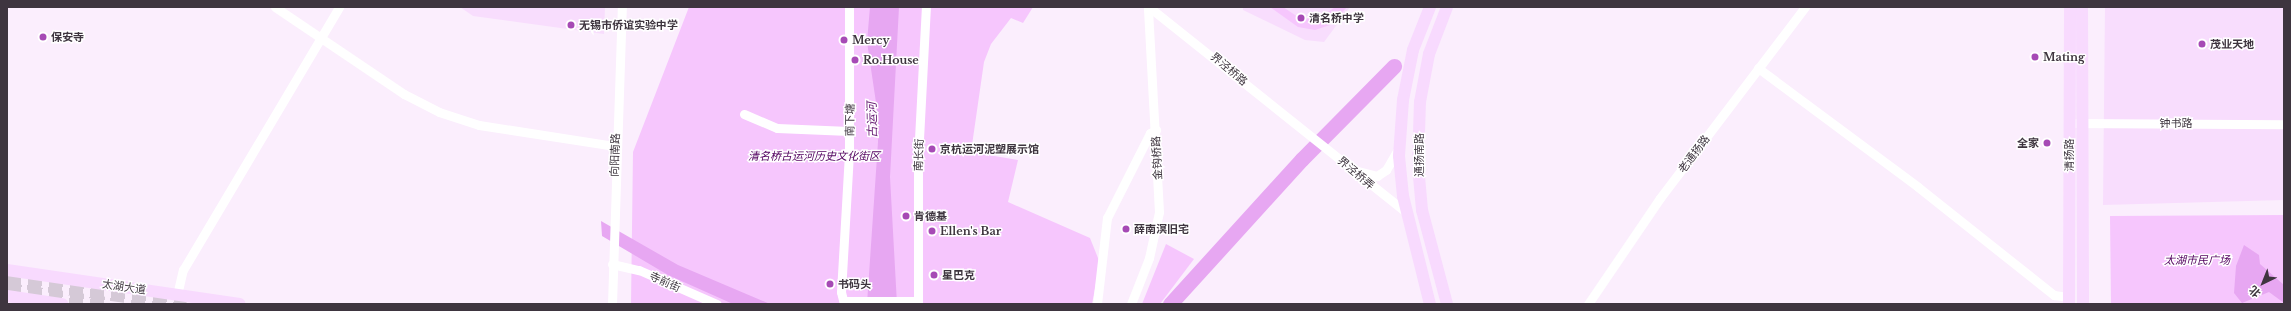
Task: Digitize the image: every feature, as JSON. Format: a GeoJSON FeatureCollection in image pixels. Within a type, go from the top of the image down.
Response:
{"type":"FeatureCollection","features":[{"type":"Feature","properties":{"kind":"main road","name":"通扬南路"},"geometry":{"type":"LineString","coordinates":[[1430,7],[1413,50],[1403,100],[1400,144],[1406,212],[1430,304]]}},
{"type":"Feature","properties":{"kind":"main road","name":"通扬南路"},"geometry":{"type":"LineString","coordinates":[[1447,7],[1429,54],[1420,102],[1418,165],[1422,210],[1447,304]]}},
{"type":"Feature","properties":{"kind":"main road","name":"清扬路"},"geometry":{"type":"LineString","coordinates":[[2069,301],[2070,7]]}},
{"type":"Feature","properties":{"kind":"main road","name":"清扬路"},"geometry":{"type":"LineString","coordinates":[[2082,7],[2083,304]]}},
{"type":"Feature","properties":{"kind":"main road","name":"太湖大道"},"geometry":{"type":"LineString","coordinates":[[7,270],[240,304]]}},
{"type":"Feature","properties":{"kind":"main road"},"geometry":{"type":"LineString","coordinates":[[7,296],[62,304]]}},
{"type":"Feature","properties":{"kind":"street"},"geometry":{"type":"LineString","coordinates":[[275,7],[404,94],[439,112],[478,125],[615,146]]}},
{"type":"Feature","properties":{"kind":"street"},"geometry":{"type":"LineString","coordinates":[[177,295],[183,270],[339,7]]}},
{"type":"Feature","properties":{"kind":"street","name":"向阳南路"},"geometry":{"type":"LineString","coordinates":[[612,304],[612,219],[622,7]]}},
{"type":"Feature","properties":{"kind":"street","name":"南下塘"},"geometry":{"type":"LineString","coordinates":[[844,303],[841,292],[850,131],[849,7]]}},
{"type":"Feature","properties":{"kind":"street","name":"南长街"},"geometry":{"type":"LineString","coordinates":[[918,302],[918,158],[926,7]]}},
{"type":"Feature","properties":{"kind":"street","name":"金钩桥路"},"geometry":{"type":"LineString","coordinates":[[1131,304],[1149,258],[1159,212],[1149,7]]}},
{"type":"Feature","properties":{"kind":"street","name":"界泾桥路"},"geometry":{"type":"LineString","coordinates":[[1149,7],[1307,133]]}},
{"type":"Feature","properties":{"kind":"street","name":"老通扬路"},"geometry":{"type":"LineString","coordinates":[[1588,304],[1660,198],[1805,7]]}},
{"type":"Feature","properties":{"kind":"street"},"geometry":{"type":"LineString","coordinates":[[1758,68],[1918,187],[2054,295],[2069,301]]}},
{"type":"Feature","properties":{"kind":"street"},"geometry":{"type":"LineString","coordinates":[[744,114],[777,128],[850,131]]}},
{"type":"Feature","properties":{"kind":"street","name":"钟书路"},"geometry":{"type":"LineString","coordinates":[[2069,123],[2284,124]]}},
{"type":"Feature","properties":{"kind":"street"},"geometry":{"type":"LineString","coordinates":[[1097,304],[1107,218],[1150,133],[1156,130]]}},
{"type":"Feature","properties":{"kind":"street","name":"界泾桥弄"},"geometry":{"type":"LineString","coordinates":[[1307,133],[1406,212]]}},
{"type":"Feature","properties":{"kind":"street"},"geometry":{"type":"LineString","coordinates":[[1351,168],[1368,176],[1377,176],[1386,170],[1400,144]]}},
{"type":"Feature","properties":{"kind":"street","name":"寺前街"},"geometry":{"type":"LineString","coordinates":[[613,261],[639,270],[717,304]]}},
{"type":"Feature","properties":{"kind":"street"},"geometry":{"type":"LineString","coordinates":[[844,303],[856,301],[904,300],[918,302]]}},
{"type":"Feature","properties":{"kind":"shaded area","name":"无锡市侨谊实验中学"},"geometry":{"type":"Polygon","coordinates":[[[460,7],[605,7],[604,34],[473,16],[460,7]]]}},
{"type":"Feature","properties":{"kind":"shaded area"},"geometry":{"type":"Polygon","coordinates":[[[870,7],[899,7],[890,177],[897,304],[867,304],[878,142],[878,116],[867,42],[870,7]]]}},
{"type":"Feature","properties":{"kind":"shaded area","name":"清名桥中学"},"geometry":{"type":"Polygon","coordinates":[[[1243,7],[1350,7],[1324,42],[1305,40],[1243,10],[1243,7]]]}},
{"type":"Feature","properties":{"kind":"shaded area"},"geometry":{"type":"Polygon","coordinates":[[[2105,7],[2284,7],[2284,200],[2103,205],[2105,7]]]}},
{"type":"Feature","properties":{"kind":"shaded area"},"geometry":{"type":"Polygon","coordinates":[[[601,221],[678,265],[770,304],[733,304],[668,275],[602,236],[601,221]]]}},
{"type":"Feature","properties":{"kind":"shaded area"},"geometry":{"type":"Polygon","coordinates":[[[2244,245],[2259,255],[2260,264],[2284,285],[2284,303],[2269,292],[2242,303],[2234,293],[2236,266],[2244,245]]]}},
{"type":"Feature","properties":{"kind":"green space","name":"清名桥古运河历史文化街区"},"geometry":{"type":"Polygon","coordinates":[[[689,7],[1033,7],[1023,23],[1011,18],[991,44],[984,62],[971,152],[1018,160],[1008,202],[1090,238],[1100,263],[1092,304],[631,304],[633,152],[689,7]]]}},
{"type":"Feature","properties":{"kind":"green space"},"geometry":{"type":"Polygon","coordinates":[[[1270,7],[1283,7],[1298,17],[1310,19],[1321,17],[1335,7],[1347,7],[1330,25],[1315,30],[1298,27],[1270,7]]]}},
{"type":"Feature","properties":{"kind":"green space","name":"太湖市民广场"},"geometry":{"type":"Polygon","coordinates":[[[2284,215],[2284,304],[2111,304],[2110,216],[2284,215]]]}},
{"type":"Feature","properties":{"kind":"green space"},"geometry":{"type":"Polygon","coordinates":[[[1166,244],[1194,259],[1160,304],[1142,304],[1166,244]]]}},
{"type":"Feature","properties":{"kind":"waterway"},"geometry":{"type":"LineString","coordinates":[[1170,304],[1302,159],[1394,66]]}},
{"type":"Feature","properties":{"kind":"tunnel"},"geometry":{"type":"LineString","coordinates":[[7,280],[186,304]]}},
{"type":"Feature","properties":{"kind":"tunnel"},"geometry":{"type":"LineString","coordinates":[[7,290],[106,304]]}},
{"type":"Feature","properties":{"kind":"place","name":"清名桥中学"},"geometry":{"type":"Point","coordinates":[1301,18]}},
{"type":"Feature","properties":{"kind":"place","name":"无锡市侨谊实验中学"},"geometry":{"type":"Point","coordinates":[571,25]}},
{"type":"Feature","properties":{"kind":"place","name":"保安寺"},"geometry":{"type":"Point","coordinates":[43,37]}},
{"type":"Feature","properties":{"kind":"place","name":"Mercy"},"geometry":{"type":"Point","coordinates":[844,40]}},
{"type":"Feature","properties":{"kind":"place","name":"茂业天地"},"geometry":{"type":"Point","coordinates":[2202,44]}},
{"type":"Feature","properties":{"kind":"place","name":"Mating"},"geometry":{"type":"Point","coordinates":[2035,57]}},
{"type":"Feature","properties":{"kind":"place","name":"Ro.House"},"geometry":{"type":"Point","coordinates":[855,60]}},
{"type":"Feature","properties":{"kind":"place","name":"全家"},"geometry":{"type":"Point","coordinates":[2047,143]}},
{"type":"Feature","properties":{"kind":"place","name":"京杭运河泥塑展示馆"},"geometry":{"type":"Point","coordinates":[932,149]}},
{"type":"Feature","properties":{"kind":"place","name":"肯德基"},"geometry":{"type":"Point","coordinates":[906,216]}},
{"type":"Feature","properties":{"kind":"place","name":"薛南溟旧宅"},"geometry":{"type":"Point","coordinates":[1126,229]}},
{"type":"Feature","properties":{"kind":"place","name":"Ellen's Bar"},"geometry":{"type":"Point","coordinates":[932,231]}},
{"type":"Feature","properties":{"kind":"place","name":"星巴克"},"geometry":{"type":"Point","coordinates":[934,275]}},
{"type":"Feature","properties":{"kind":"place","name":"书码头"},"geometry":{"type":"Point","coordinates":[830,284]}},
{"type":"Feature","properties":{"kind":"water label","name":"古运河"},"geometry":{"type":"Point","coordinates":[872,120]}}]}
